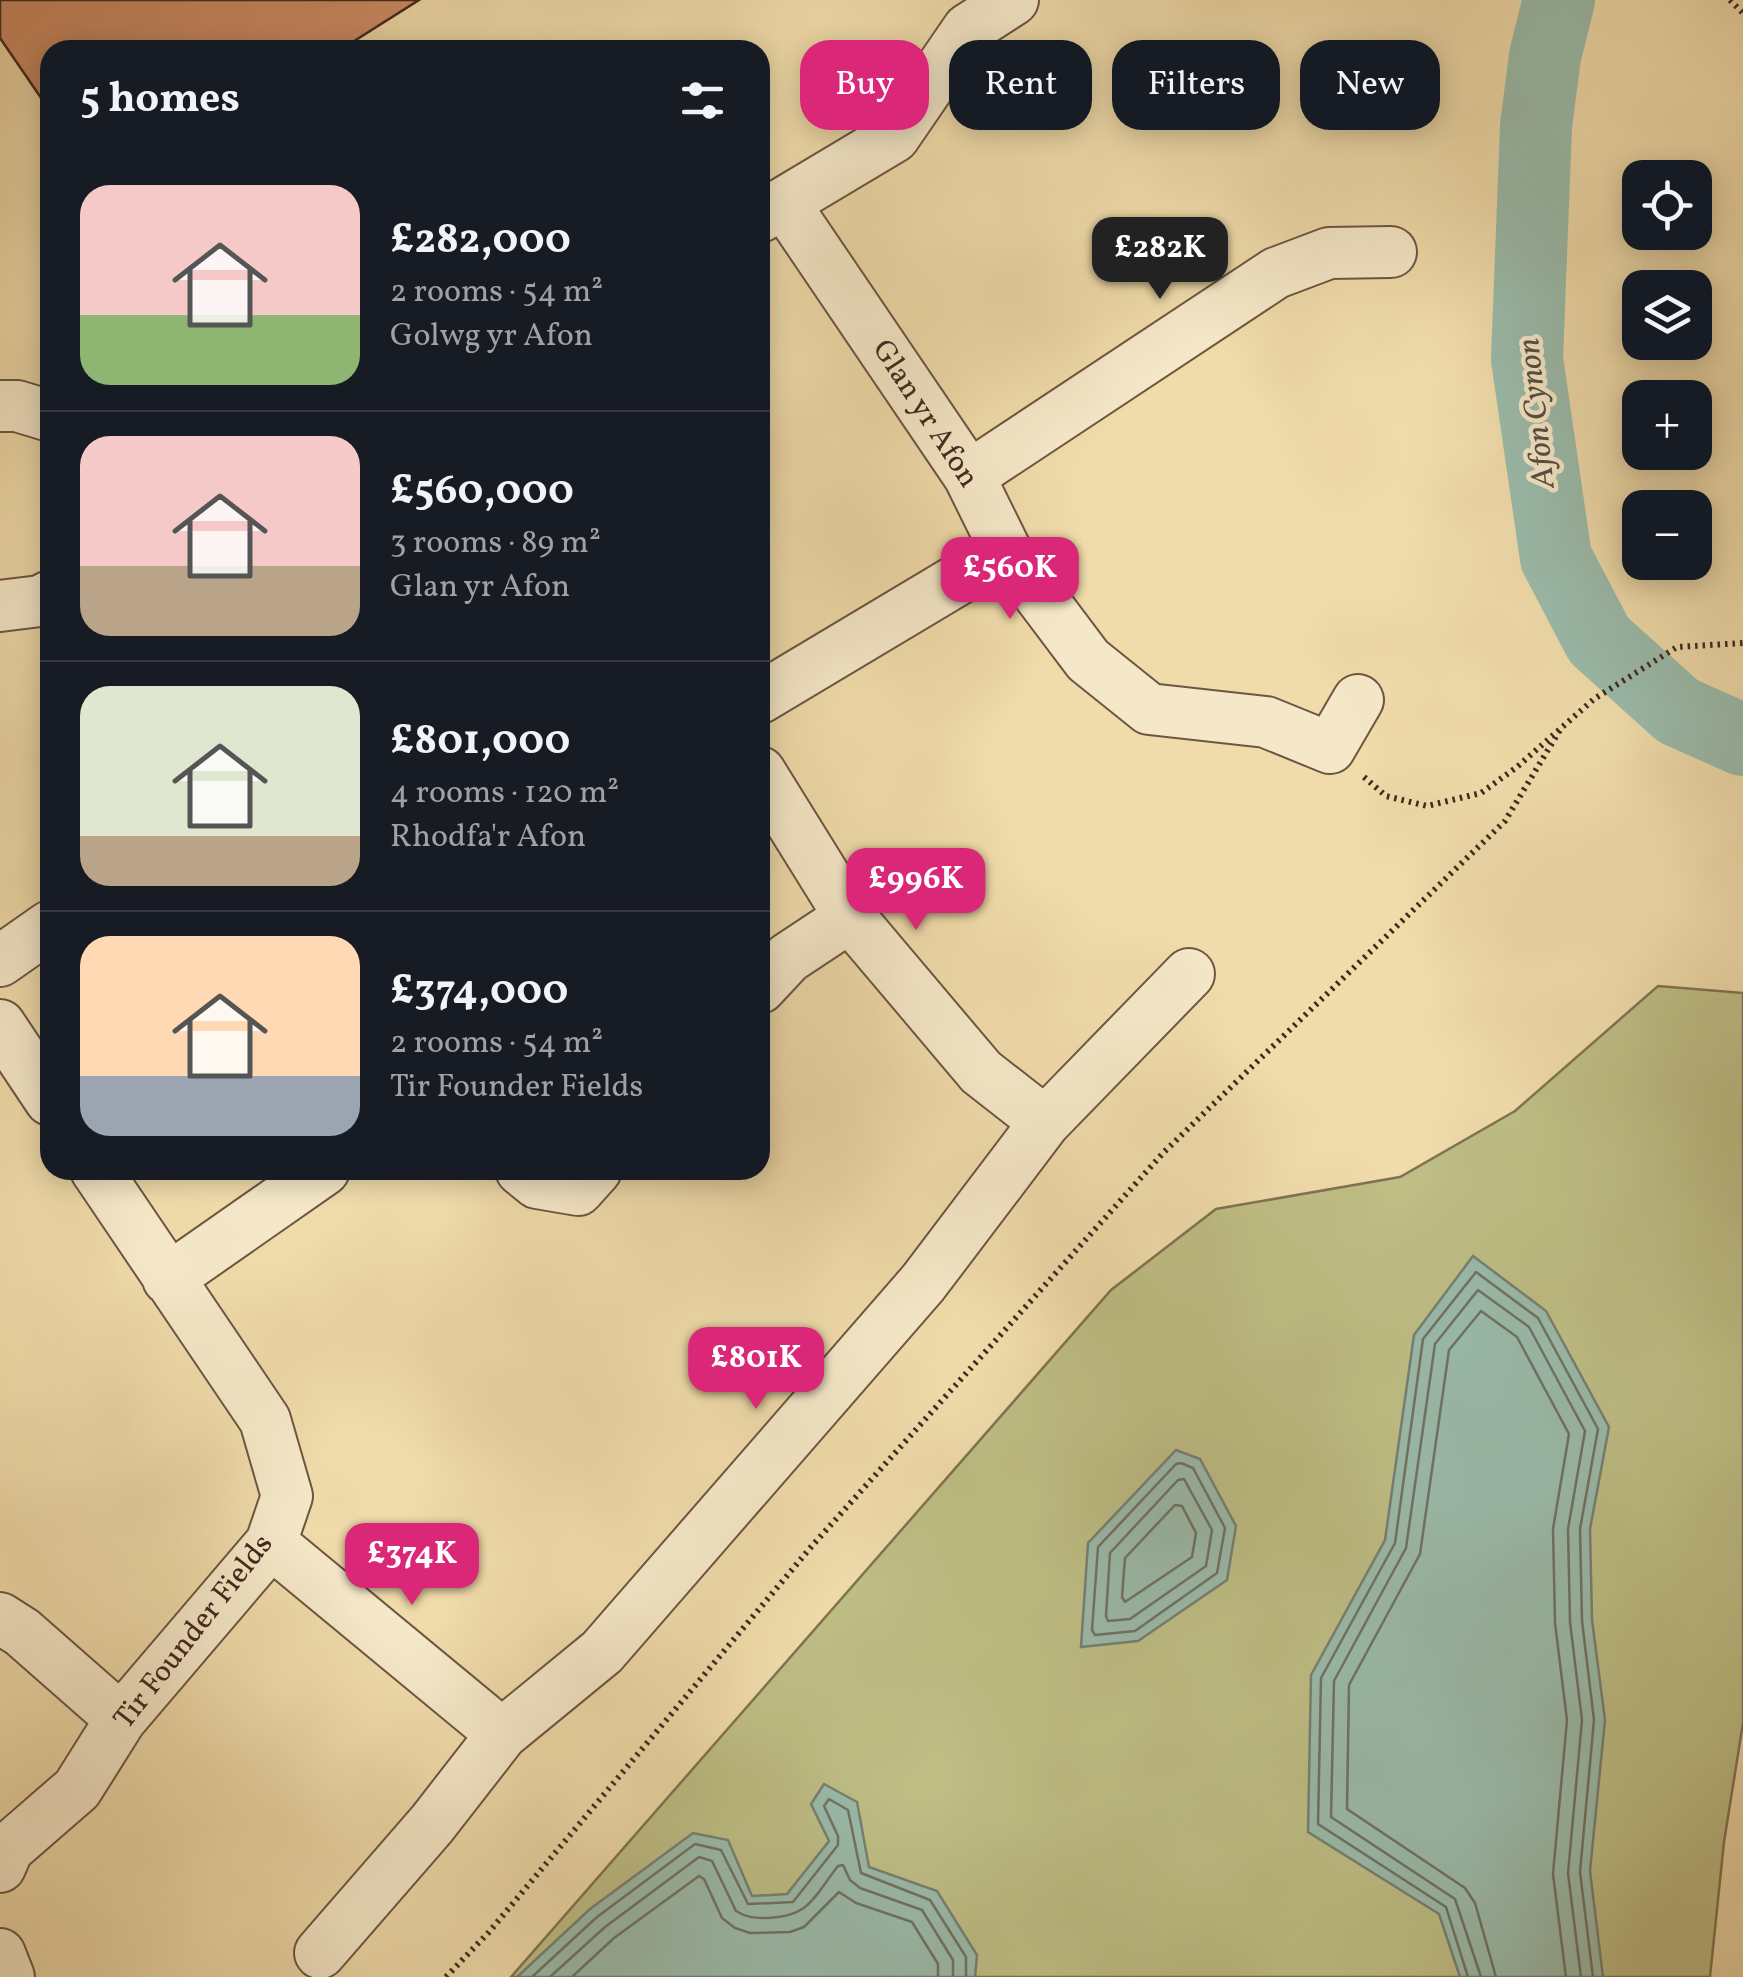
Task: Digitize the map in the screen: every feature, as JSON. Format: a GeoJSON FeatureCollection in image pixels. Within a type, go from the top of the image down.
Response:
{"type":"FeatureCollection","features":[{"type":"Feature","properties":{"kind":"street"},"geometry":{"type":"LineString","coordinates":[[772,210],[894,137],[968,29],[1014,0]]}},
{"type":"Feature","properties":{"kind":"street","name":"Glan yr Afon"},"geometry":{"type":"LineString","coordinates":[[772,210],[969,476],[1006,550],[1088,660],[1149,709],[1266,722],[1330,748]]}},
{"type":"Feature","properties":{"kind":"street"},"geometry":{"type":"LineString","coordinates":[[969,476],[1276,273],[1329,252],[1391,252]]}},
{"type":"Feature","properties":{"kind":"street"},"geometry":{"type":"LineString","coordinates":[[0,406],[40,413]]}},
{"type":"Feature","properties":{"kind":"street"},"geometry":{"type":"LineString","coordinates":[[770,692],[1006,550]]}},
{"type":"Feature","properties":{"kind":"street"},"geometry":{"type":"LineString","coordinates":[[0,606],[40,601]]}},
{"type":"Feature","properties":{"kind":"street"},"geometry":{"type":"LineString","coordinates":[[1330,748],[1358,700]]}},
{"type":"Feature","properties":{"kind":"street"},"geometry":{"type":"LineString","coordinates":[[770,788],[850,917],[981,1072],[1045,1122]]}},
{"type":"Feature","properties":{"kind":"street"},"geometry":{"type":"LineString","coordinates":[[770,977],[788,958],[850,917]]}},
{"type":"Feature","properties":{"kind":"street"},"geometry":{"type":"LineString","coordinates":[[0,961],[40,933]]}},
{"type":"Feature","properties":{"kind":"street"},"geometry":{"type":"LineString","coordinates":[[320,1954],[432,1824],[502,1734],[602,1652],[923,1284],[1045,1122],[1189,974]]}},
{"type":"Feature","properties":{"kind":"street"},"geometry":{"type":"LineString","coordinates":[[0,1025],[40,1085]]}},
{"type":"Feature","properties":{"kind":"street","name":"Tir Founder Fields"},"geometry":{"type":"LineString","coordinates":[[0,1867],[8,1849],[78,1789],[122,1719],[272,1543],[287,1496],[266,1420],[103,1180]]}},
{"type":"Feature","properties":{"kind":"street"},"geometry":{"type":"LineString","coordinates":[[168,1279],[310,1180]]}},
{"type":"Feature","properties":{"kind":"street"},"geometry":{"type":"LineString","coordinates":[[533,1180],[578,1190],[587,1180]]}},
{"type":"Feature","properties":{"kind":"street"},"geometry":{"type":"LineString","coordinates":[[272,1543],[502,1734]]}},
{"type":"Feature","properties":{"kind":"street"},"geometry":{"type":"LineString","coordinates":[[0,1618],[22,1632],[122,1719]]}},
{"type":"Feature","properties":{"kind":"street"},"geometry":{"type":"LineString","coordinates":[[0,1954],[9,1977]]}},
{"type":"Feature","properties":{"kind":"path"},"geometry":{"type":"LineString","coordinates":[[1730,0],[1743,13]]}},
{"type":"Feature","properties":{"kind":"path"},"geometry":{"type":"LineString","coordinates":[[1330,748],[1386,796],[1427,806],[1481,794],[1594,699],[1677,647],[1743,643]]}},
{"type":"Feature","properties":{"kind":"path"},"geometry":{"type":"LineString","coordinates":[[446,1977],[490,1932],[812,1547],[1163,1152],[1505,821],[1560,730]]}},
{"type":"Feature","properties":{"kind":"green space"},"geometry":{"type":"Polygon","coordinates":[[[1658,986],[1743,993],[1743,1723],[1724,1842],[1710,1977],[511,1977],[1111,1290],[1216,1209],[1400,1177],[1515,1111],[1658,986]]]}},
{"type":"Feature","properties":{"kind":"water"},"geometry":{"type":"Polygon","coordinates":[[[1473,1256],[1546,1311],[1609,1427],[1590,1529],[1592,1620],[1605,1720],[1590,1871],[1603,1977],[1460,1977],[1439,1914],[1308,1832],[1311,1675],[1385,1540],[1414,1335],[1473,1256]]]}},
{"type":"Feature","properties":{"kind":"water"},"geometry":{"type":"Polygon","coordinates":[[[1176,1450],[1200,1459],[1236,1526],[1227,1580],[1138,1641],[1081,1647],[1088,1543],[1176,1450]]]}},
{"type":"Feature","properties":{"kind":"water"},"geometry":{"type":"Polygon","coordinates":[[[824,1784],[857,1802],[869,1867],[937,1891],[977,1955],[975,1977],[517,1977],[590,1909],[693,1833],[728,1840],[752,1896],[787,1894],[829,1841],[811,1804],[824,1784]]]}},
{"type":"Feature","properties":{"kind":"building"},"geometry":{"type":"Polygon","coordinates":[[[0,0],[419,0],[356,40],[40,40],[40,96],[0,38],[0,0]]]}},
{"type":"Feature","properties":{"kind":"waterway","name":"Afon Cynon"},"geometry":{"type":"LineString","coordinates":[[1559,0],[1545,56],[1536,126],[1527,359],[1556,558],[1599,640],[1678,711],[1743,740]]}}]}
